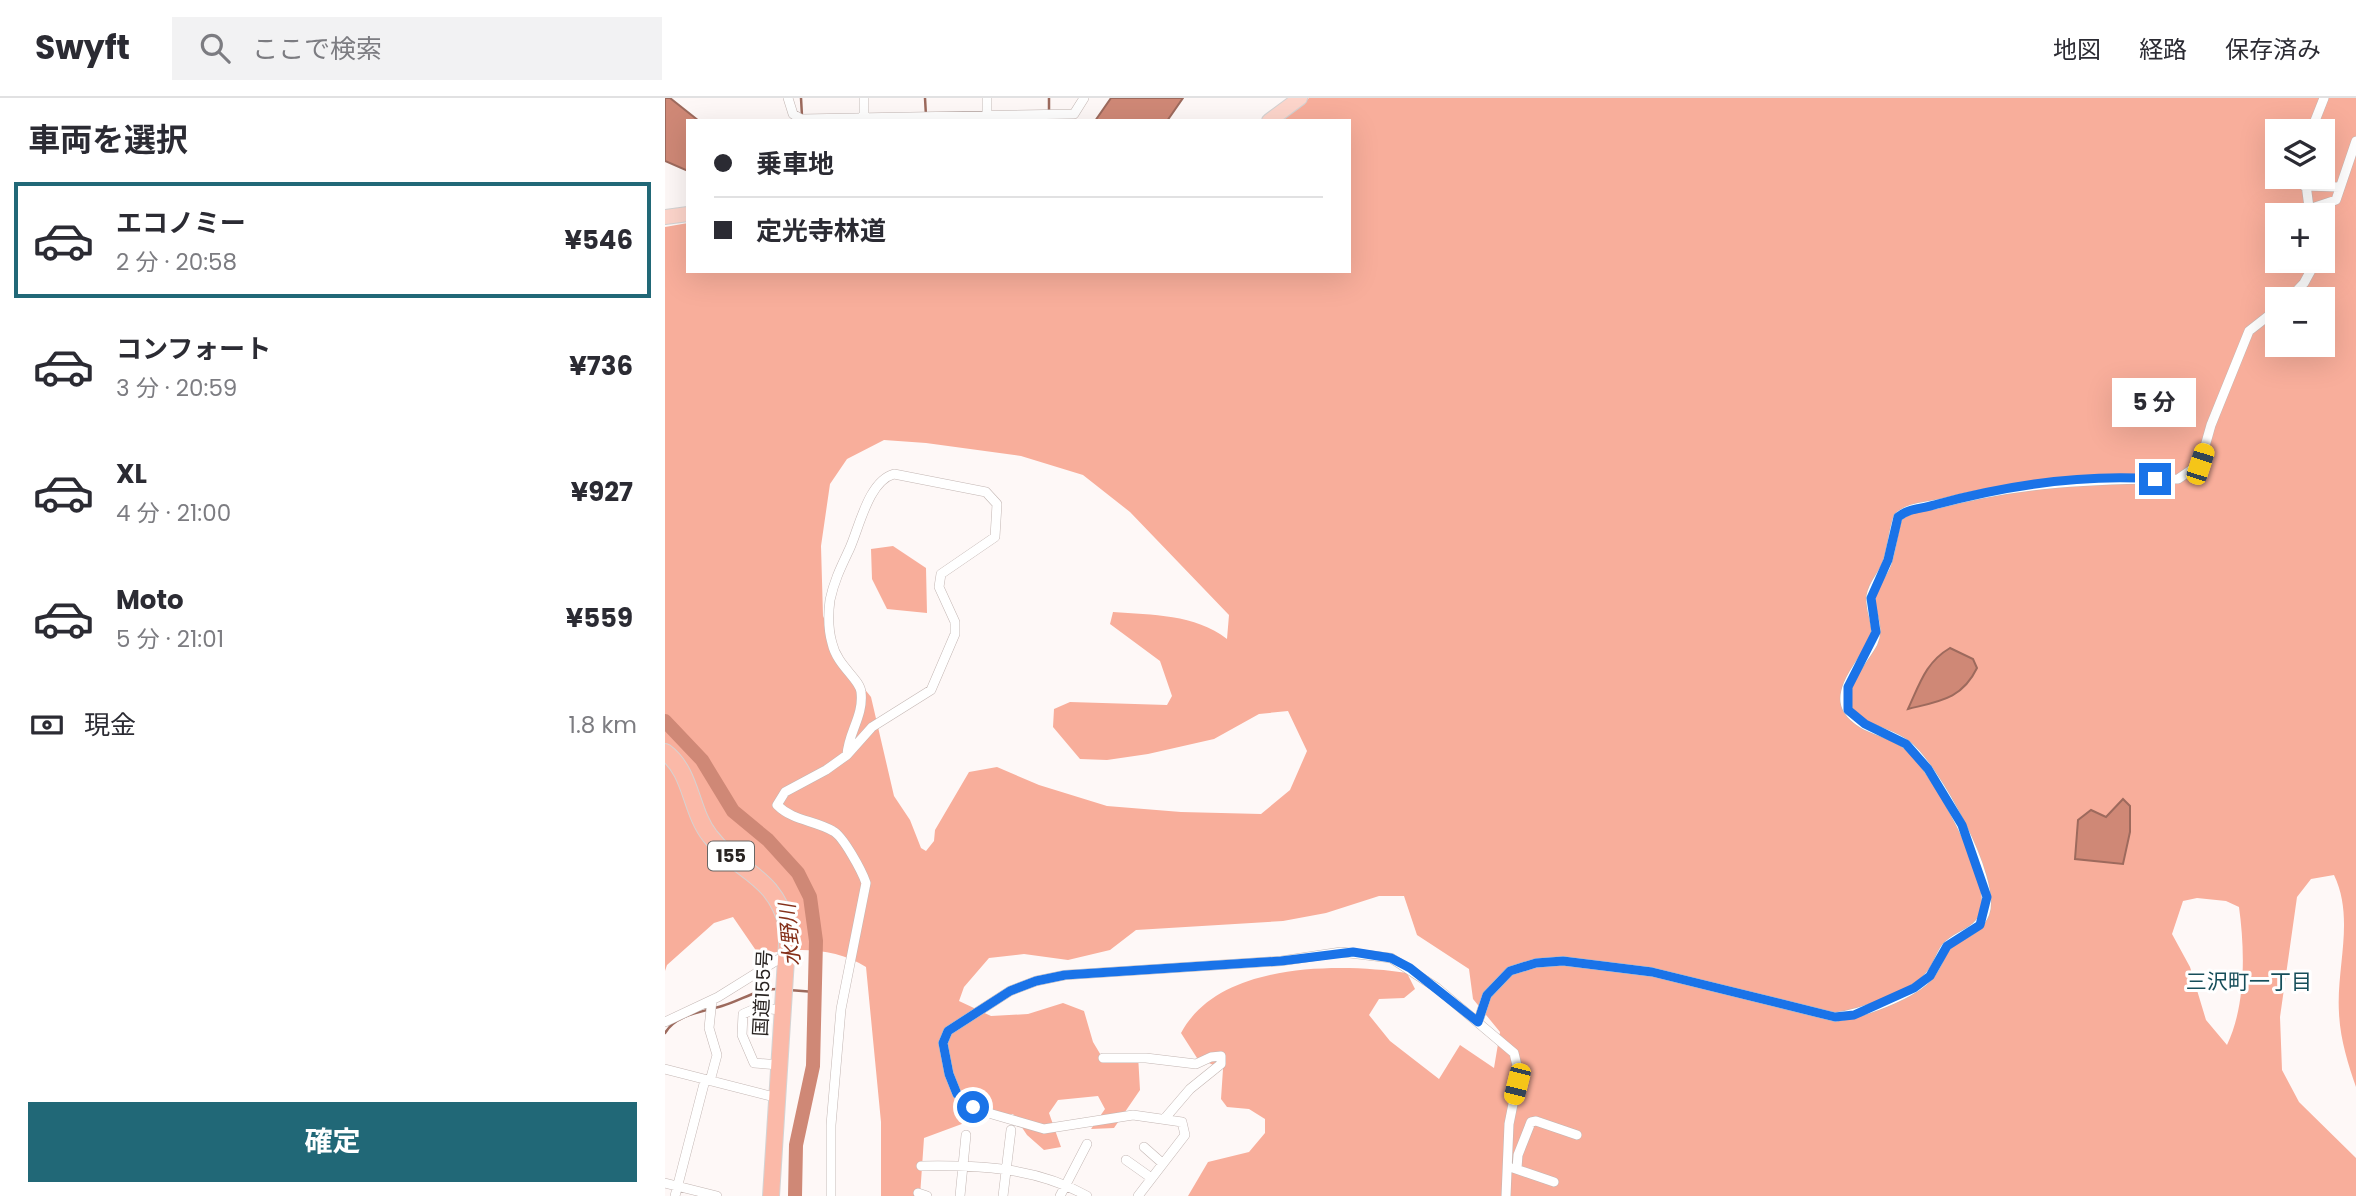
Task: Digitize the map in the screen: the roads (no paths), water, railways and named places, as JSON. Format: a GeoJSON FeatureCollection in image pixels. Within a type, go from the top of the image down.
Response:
{"type":"FeatureCollection","features":[{"type":"Feature","properties":{"kind":"highway","name":"国道155号"},"geometry":{"type":"LineString","coordinates":[[665,752],[683,775],[694,808],[711,838],[756,874],[776,896],[788,928],[771,1196]]}},
{"type":"Feature","properties":{"kind":"main road"},"geometry":{"type":"LineString","coordinates":[[1272,119],[1300,98]]}},
{"type":"Feature","properties":{"kind":"main road"},"geometry":{"type":"LineString","coordinates":[[665,217],[686,214]]}},
{"type":"Feature","properties":{"kind":"street"},"geometry":{"type":"LineString","coordinates":[[787,98],[793,114],[801,119],[987,118],[1073,114],[1084,98]]}},
{"type":"Feature","properties":{"kind":"street"},"geometry":{"type":"LineString","coordinates":[[864,98],[865,119]]}},
{"type":"Feature","properties":{"kind":"street"},"geometry":{"type":"LineString","coordinates":[[987,98],[987,118]]}},
{"type":"Feature","properties":{"kind":"street"},"geometry":{"type":"LineString","coordinates":[[2316,119],[2324,98]]}},
{"type":"Feature","properties":{"kind":"street"},"geometry":{"type":"LineString","coordinates":[[2330,203],[2336,200],[2356,141]]}},
{"type":"Feature","properties":{"kind":"street"},"geometry":{"type":"LineString","coordinates":[[2335,186],[2339,187]]}},
{"type":"Feature","properties":{"kind":"street"},"geometry":{"type":"LineString","coordinates":[[1478,1022],[1487,995],[1500,979],[1510,971],[1536,963],[1563,961],[1652,972],[1835,1017],[1854,1015],[1914,988],[1930,976],[1947,946],[1980,925],[1986,910],[1984,886],[1962,825],[1928,769],[1906,744],[1865,724],[1848,710],[1846,701],[1853,676],[1876,632],[1871,598],[1888,560],[1898,517],[1914,509],[2016,488],[2080,479],[2178,479],[2187,475],[2200,464],[2211,425],[2249,331],[2265,318]]}},
{"type":"Feature","properties":{"kind":"street"},"geometry":{"type":"LineString","coordinates":[[831,1196],[831,1125],[841,1009],[866,883],[862,870],[835,832],[787,815],[777,805],[785,792],[847,755],[872,727],[926,695],[935,684],[955,634],[955,622],[939,587],[940,578],[952,563],[995,537],[997,504],[986,492],[918,476],[894,474],[885,478],[859,517],[848,552],[836,576],[828,613],[837,661],[858,682],[862,694],[861,712],[847,755]]}},
{"type":"Feature","properties":{"kind":"street"},"geometry":{"type":"LineString","coordinates":[[1138,1196],[1161,1162],[1185,1135],[1182,1122],[1133,1115],[1044,1129],[978,1110],[964,1103],[957,1094],[943,1043],[946,1035],[1010,991],[1055,976],[1119,969],[1281,961],[1353,952],[1391,958],[1410,968],[1514,1053],[1518,1065],[1509,1124],[1512,1168]]}},
{"type":"Feature","properties":{"kind":"street"},"geometry":{"type":"LineString","coordinates":[[665,1022],[712,1000],[779,959],[785,959]]}},
{"type":"Feature","properties":{"kind":"street"},"geometry":{"type":"LineString","coordinates":[[780,1065],[754,1063],[742,1035],[743,1014],[783,997]]}},
{"type":"Feature","properties":{"kind":"street"},"geometry":{"type":"LineString","coordinates":[[676,1191],[707,1080],[717,1055],[709,1028],[712,1000]]}},
{"type":"Feature","properties":{"kind":"street"},"geometry":{"type":"LineString","coordinates":[[1103,1058],[1146,1058],[1196,1064],[1218,1054],[1221,1056],[1221,1064],[1190,1089],[1166,1118]]}},
{"type":"Feature","properties":{"kind":"street"},"geometry":{"type":"LineString","coordinates":[[665,1069],[778,1098]]}},
{"type":"Feature","properties":{"kind":"street"},"geometry":{"type":"LineString","coordinates":[[1506,1196],[1512,1168],[1531,1122],[1536,1121],[1577,1135]]}},
{"type":"Feature","properties":{"kind":"street"},"geometry":{"type":"LineString","coordinates":[[1003,1196],[1011,1130]]}},
{"type":"Feature","properties":{"kind":"street"},"geometry":{"type":"LineString","coordinates":[[960,1196],[967,1135]]}},
{"type":"Feature","properties":{"kind":"street"},"geometry":{"type":"LineString","coordinates":[[1060,1196],[1087,1144]]}},
{"type":"Feature","properties":{"kind":"street"},"geometry":{"type":"LineString","coordinates":[[1145,1147],[1161,1162]]}},
{"type":"Feature","properties":{"kind":"street"},"geometry":{"type":"LineString","coordinates":[[1126,1160],[1150,1177]]}},
{"type":"Feature","properties":{"kind":"street"},"geometry":{"type":"LineString","coordinates":[[921,1166],[1007,1169],[1066,1184],[1087,1196]]}},
{"type":"Feature","properties":{"kind":"street"},"geometry":{"type":"LineString","coordinates":[[1512,1168],[1554,1182]]}},
{"type":"Feature","properties":{"kind":"street"},"geometry":{"type":"LineString","coordinates":[[665,1183],[676,1191],[717,1196]]}},
{"type":"Feature","properties":{"kind":"waterway"},"geometry":{"type":"LineString","coordinates":[[801,98],[802,116]]}},
{"type":"Feature","properties":{"kind":"waterway"},"geometry":{"type":"LineString","coordinates":[[925,98],[926,116]]}},
{"type":"Feature","properties":{"kind":"waterway"},"geometry":{"type":"LineString","coordinates":[[1049,98],[1049,119]]}},
{"type":"Feature","properties":{"kind":"waterway","name":"水野川"},"geometry":{"type":"LineString","coordinates":[[665,721],[702,760],[733,811],[768,840],[798,873],[810,897],[816,941],[813,1066],[796,1145],[795,1196]]}},
{"type":"Feature","properties":{"kind":"waterway"},"geometry":{"type":"LineString","coordinates":[[665,1033],[683,1018],[730,1004],[757,992],[779,989]]}},
{"type":"Feature","properties":{"kind":"waterway"},"geometry":{"type":"LineString","coordinates":[[789,990],[815,992]]}},
{"type":"Feature","properties":{"kind":"district","name":"三沢町一丁目"},"geometry":{"type":"Point","coordinates":[2249,982]}}]}
